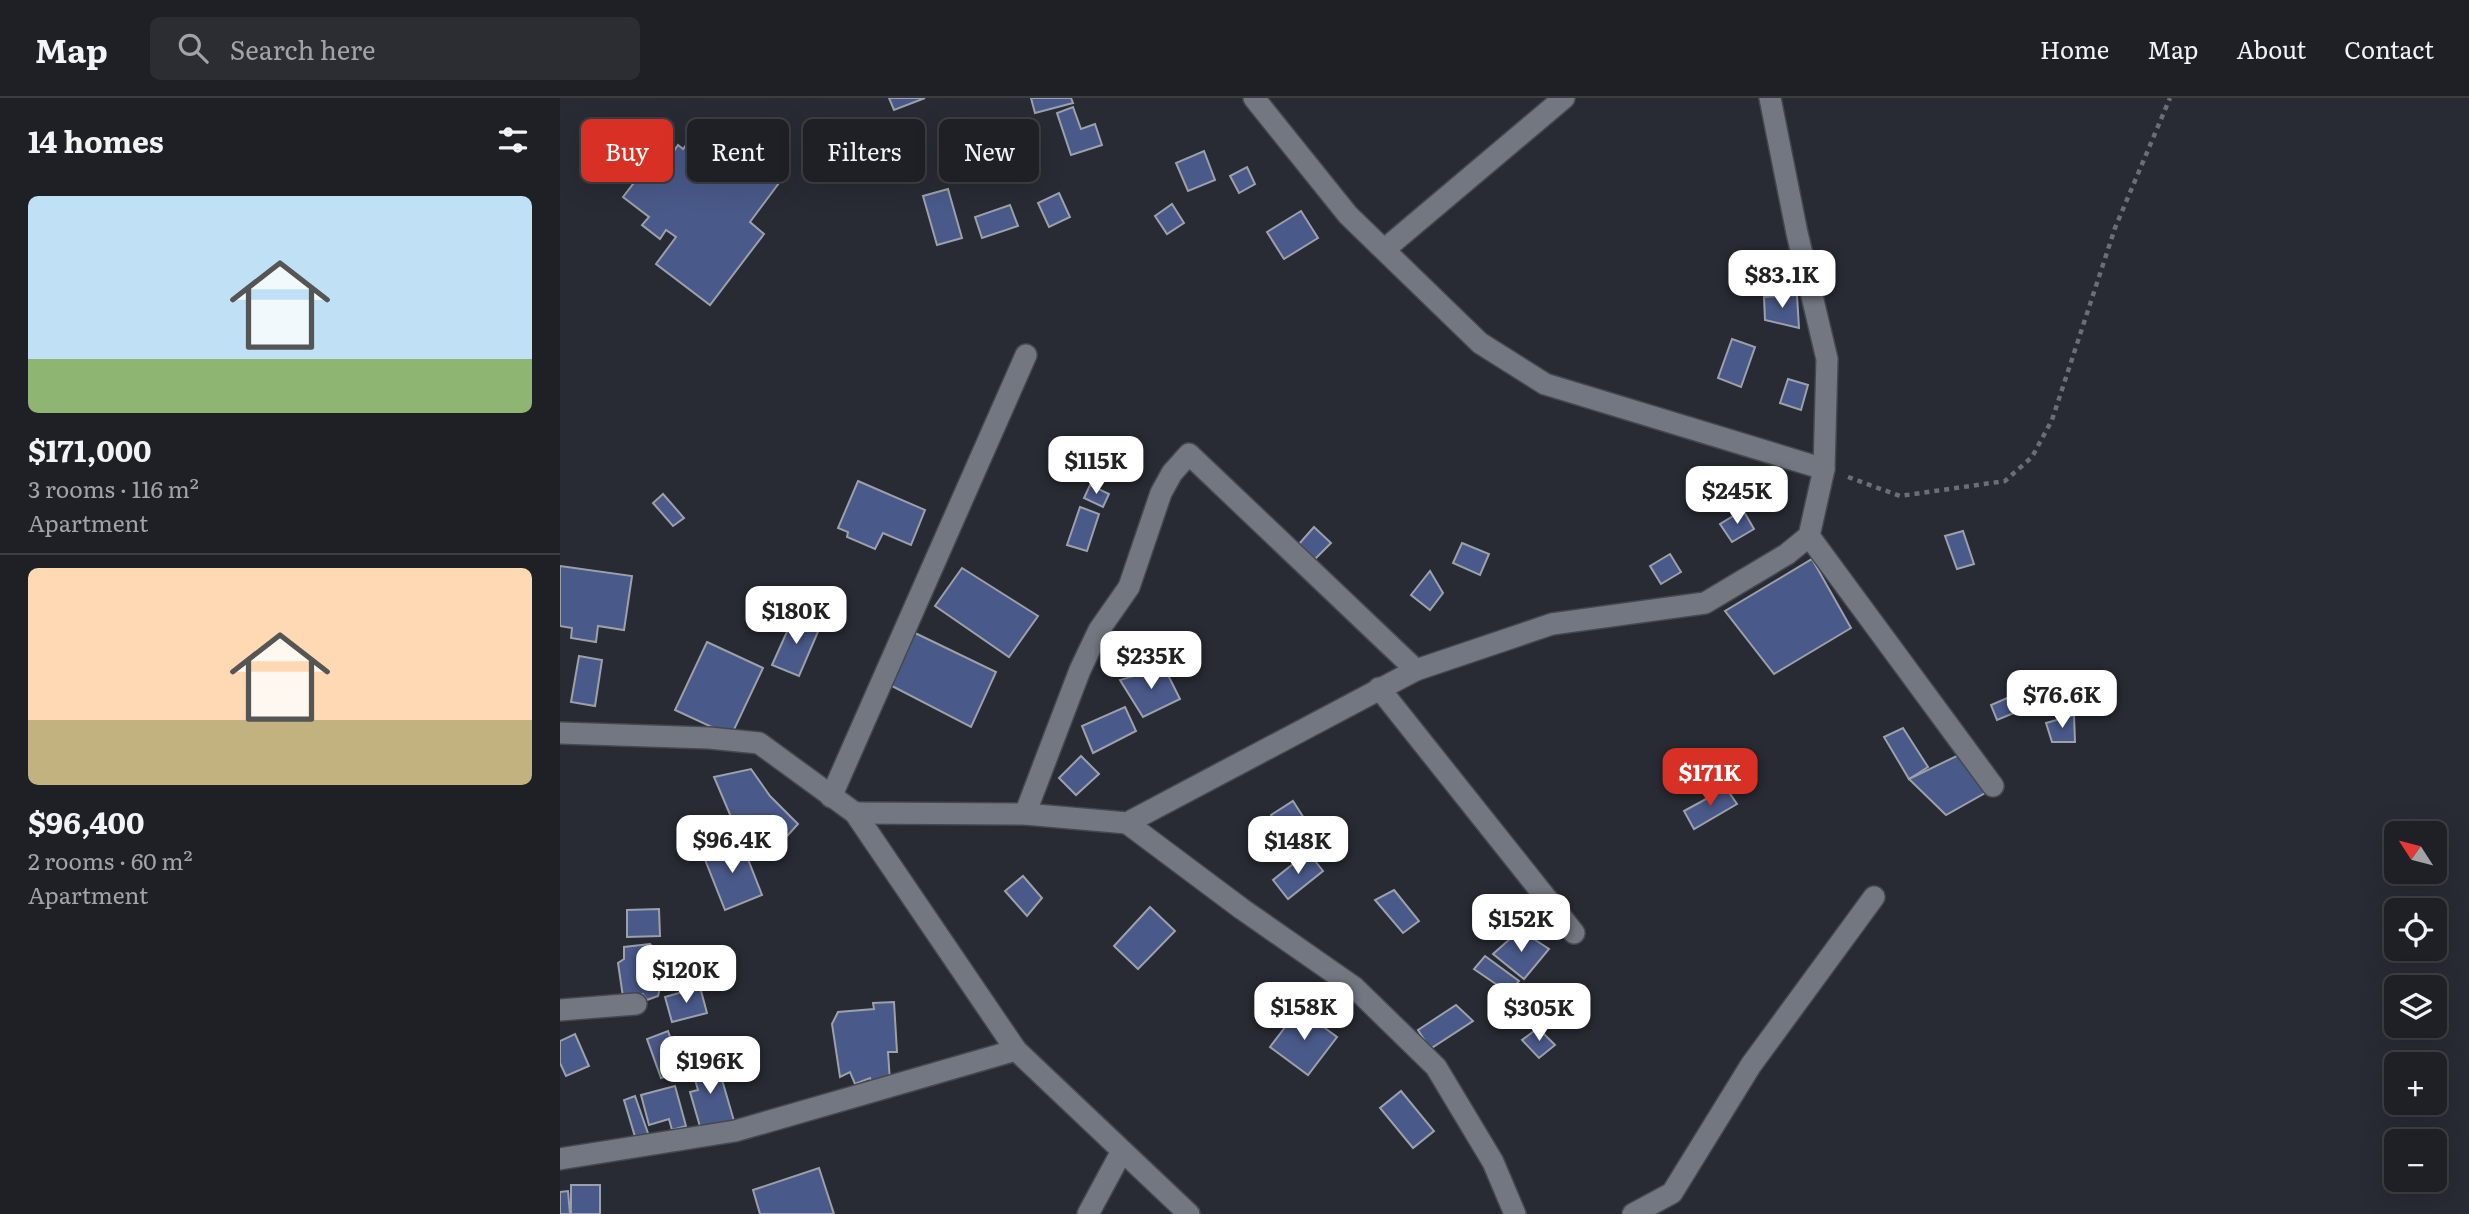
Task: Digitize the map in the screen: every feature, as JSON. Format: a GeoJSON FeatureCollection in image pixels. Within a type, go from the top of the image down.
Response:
{"type":"FeatureCollection","features":[{"type":"Feature","properties":{"kind":"street"},"geometry":{"type":"LineString","coordinates":[[1254,98],[1348,215],[1480,342],[1545,384],[1824,469]]}},
{"type":"Feature","properties":{"kind":"street"},"geometry":{"type":"LineString","coordinates":[[1385,249],[1564,98]]}},
{"type":"Feature","properties":{"kind":"street"},"geometry":{"type":"LineString","coordinates":[[1127,824],[1416,670],[1552,624],[1705,603],[1787,554],[1809,536],[1824,469],[1827,359],[1797,233],[1770,98]]}},
{"type":"Feature","properties":{"kind":"street"},"geometry":{"type":"LineString","coordinates":[[831,797],[1026,355]]}},
{"type":"Feature","properties":{"kind":"street"},"geometry":{"type":"LineString","coordinates":[[1025,814],[1080,670],[1099,630],[1129,587],[1161,493],[1172,472],[1189,454],[1416,670]]}},
{"type":"Feature","properties":{"kind":"street"},"geometry":{"type":"LineString","coordinates":[[1809,536],[1993,786]]}},
{"type":"Feature","properties":{"kind":"street"},"geometry":{"type":"LineString","coordinates":[[1380,688],[1574,933]]}},
{"type":"Feature","properties":{"kind":"street"},"geometry":{"type":"LineString","coordinates":[[560,733],[709,738],[759,743],[855,813],[1016,1050],[1189,1214]]}},
{"type":"Feature","properties":{"kind":"street"},"geometry":{"type":"LineString","coordinates":[[855,813],[1025,814],[1127,824],[1354,987],[1436,1067],[1493,1162],[1515,1214]]}},
{"type":"Feature","properties":{"kind":"street"},"geometry":{"type":"LineString","coordinates":[[1633,1214],[1672,1193],[1751,1065],[1874,897]]}},
{"type":"Feature","properties":{"kind":"street"},"geometry":{"type":"LineString","coordinates":[[560,1010],[636,1004]]}},
{"type":"Feature","properties":{"kind":"street"},"geometry":{"type":"LineString","coordinates":[[560,1159],[735,1131],[1016,1050]]}},
{"type":"Feature","properties":{"kind":"street"},"geometry":{"type":"LineString","coordinates":[[1088,1214],[1122,1152]]}},
{"type":"Feature","properties":{"kind":"path"},"geometry":{"type":"LineString","coordinates":[[1824,469],[1900,496],[2005,481],[2032,457],[2052,420],[2115,228],[2170,98]]}},
{"type":"Feature","properties":{"kind":"building"},"geometry":{"type":"Polygon","coordinates":[[[889,98],[925,98],[894,110],[889,98]]]}},
{"type":"Feature","properties":{"kind":"building"},"geometry":{"type":"Polygon","coordinates":[[[1031,98],[1071,98],[1073,103],[1035,113],[1031,98]]]}},
{"type":"Feature","properties":{"kind":"building"},"geometry":{"type":"Polygon","coordinates":[[[1073,107],[1081,129],[1095,124],[1102,145],[1071,155],[1057,113],[1073,107]]]}},
{"type":"Feature","properties":{"kind":"building"},"geometry":{"type":"Polygon","coordinates":[[[687,144],[687,182],[779,183],[750,222],[764,234],[710,305],[656,264],[676,237],[666,230],[660,239],[642,225],[649,217],[623,197],[635,182],[673,182],[673,152],[678,145],[683,149],[687,144]]]}},
{"type":"Feature","properties":{"kind":"building"},"geometry":{"type":"Polygon","coordinates":[[[1204,151],[1215,180],[1188,191],[1176,163],[1204,151]]]}},
{"type":"Feature","properties":{"kind":"building"},"geometry":{"type":"Polygon","coordinates":[[[1247,167],[1255,184],[1239,193],[1230,176],[1247,167]]]}},
{"type":"Feature","properties":{"kind":"building"},"geometry":{"type":"Polygon","coordinates":[[[948,189],[962,238],[937,245],[923,196],[948,189]]]}},
{"type":"Feature","properties":{"kind":"building"},"geometry":{"type":"Polygon","coordinates":[[[1059,193],[1070,217],[1049,227],[1038,203],[1059,193]]]}},
{"type":"Feature","properties":{"kind":"building"},"geometry":{"type":"Polygon","coordinates":[[[1172,204],[1184,223],[1167,234],[1155,216],[1172,204]]]}},
{"type":"Feature","properties":{"kind":"building"},"geometry":{"type":"Polygon","coordinates":[[[1010,205],[1018,226],[982,238],[975,217],[1010,205]]]}},
{"type":"Feature","properties":{"kind":"building"},"geometry":{"type":"Polygon","coordinates":[[[1301,211],[1318,238],[1284,259],[1267,232],[1301,211]]]}},
{"type":"Feature","properties":{"kind":"building"},"geometry":{"type":"Polygon","coordinates":[[[1797,295],[1799,328],[1765,320],[1764,297],[1797,295]]]}},
{"type":"Feature","properties":{"kind":"building"},"geometry":{"type":"Polygon","coordinates":[[[1732,339],[1755,347],[1741,387],[1718,378],[1732,339]]]}},
{"type":"Feature","properties":{"kind":"building"},"geometry":{"type":"Polygon","coordinates":[[[1788,379],[1808,385],[1801,410],[1780,403],[1788,379]]]}},
{"type":"Feature","properties":{"kind":"building"},"geometry":{"type":"Polygon","coordinates":[[[858,481],[925,510],[911,545],[883,533],[875,549],[847,537],[848,532],[838,528],[858,481]]]}},
{"type":"Feature","properties":{"kind":"building"},"geometry":{"type":"Polygon","coordinates":[[[1090,485],[1109,494],[1103,507],[1084,498],[1090,485]]]}},
{"type":"Feature","properties":{"kind":"building"},"geometry":{"type":"Polygon","coordinates":[[[663,494],[684,518],[673,526],[653,503],[663,494]]]}},
{"type":"Feature","properties":{"kind":"building"},"geometry":{"type":"Polygon","coordinates":[[[1080,507],[1099,514],[1087,551],[1067,545],[1080,507]]]}},
{"type":"Feature","properties":{"kind":"building"},"geometry":{"type":"Polygon","coordinates":[[[1743,510],[1754,529],[1732,542],[1720,524],[1743,510]]]}},
{"type":"Feature","properties":{"kind":"building"},"geometry":{"type":"Polygon","coordinates":[[[1314,527],[1331,543],[1315,559],[1299,544],[1314,527]]]}},
{"type":"Feature","properties":{"kind":"building"},"geometry":{"type":"Polygon","coordinates":[[[1963,531],[1974,564],[1957,569],[1945,536],[1963,531]]]}},
{"type":"Feature","properties":{"kind":"building"},"geometry":{"type":"Polygon","coordinates":[[[1462,543],[1489,554],[1480,575],[1453,563],[1462,543]]]}},
{"type":"Feature","properties":{"kind":"building"},"geometry":{"type":"Polygon","coordinates":[[[1670,554],[1681,572],[1661,584],[1650,566],[1670,554]]]}},
{"type":"Feature","properties":{"kind":"building"},"geometry":{"type":"Polygon","coordinates":[[[1812,559],[1851,628],[1774,674],[1725,611],[1812,559]]]}},
{"type":"Feature","properties":{"kind":"building"},"geometry":{"type":"Polygon","coordinates":[[[560,566],[632,576],[624,630],[598,626],[596,642],[571,638],[572,628],[560,626],[560,566]]]}},
{"type":"Feature","properties":{"kind":"building"},"geometry":{"type":"Polygon","coordinates":[[[962,568],[1038,616],[1009,657],[935,606],[962,568]]]}},
{"type":"Feature","properties":{"kind":"building"},"geometry":{"type":"Polygon","coordinates":[[[1430,571],[1443,593],[1430,610],[1411,595],[1430,571]]]}},
{"type":"Feature","properties":{"kind":"building"},"geometry":{"type":"Polygon","coordinates":[[[794,616],[820,627],[799,676],[772,665],[794,616]]]}},
{"type":"Feature","properties":{"kind":"building"},"geometry":{"type":"Polygon","coordinates":[[[913,632],[996,672],[971,727],[890,685],[913,632]]]}},
{"type":"Feature","properties":{"kind":"building"},"geometry":{"type":"Polygon","coordinates":[[[707,642],[763,668],[731,736],[675,710],[707,642]]]}},
{"type":"Feature","properties":{"kind":"building"},"geometry":{"type":"Polygon","coordinates":[[[579,656],[602,660],[595,706],[571,702],[579,656]]]}},
{"type":"Feature","properties":{"kind":"building"},"geometry":{"type":"Polygon","coordinates":[[[1164,667],[1180,699],[1143,717],[1120,680],[1164,667]]]}},
{"type":"Feature","properties":{"kind":"building"},"geometry":{"type":"Polygon","coordinates":[[[2007,698],[2014,713],[1997,720],[1991,705],[2007,698]]]}},
{"type":"Feature","properties":{"kind":"building"},"geometry":{"type":"Polygon","coordinates":[[[1125,707],[1136,731],[1093,753],[1082,726],[1125,707]]]}},
{"type":"Feature","properties":{"kind":"building"},"geometry":{"type":"Polygon","coordinates":[[[2074,715],[2075,742],[2052,742],[2046,723],[2074,715]]]}},
{"type":"Feature","properties":{"kind":"building"},"geometry":{"type":"Polygon","coordinates":[[[1903,728],[1928,767],[1909,779],[1884,737],[1903,728]]]}},
{"type":"Feature","properties":{"kind":"building"},"geometry":{"type":"Polygon","coordinates":[[[1967,751],[1985,793],[1946,815],[1909,779],[1967,751]]]}},
{"type":"Feature","properties":{"kind":"building"},"geometry":{"type":"Polygon","coordinates":[[[1081,756],[1099,774],[1076,795],[1059,778],[1081,756]]]}},
{"type":"Feature","properties":{"kind":"building"},"geometry":{"type":"Polygon","coordinates":[[[751,769],[770,796],[798,824],[766,859],[738,821],[734,824],[714,777],[751,769]]]}},
{"type":"Feature","properties":{"kind":"building"},"geometry":{"type":"Polygon","coordinates":[[[1726,788],[1737,804],[1694,829],[1684,811],[1726,788]]]}},
{"type":"Feature","properties":{"kind":"building"},"geometry":{"type":"Polygon","coordinates":[[[1293,801],[1318,840],[1295,854],[1271,815],[1293,801]]]}},
{"type":"Feature","properties":{"kind":"building"},"geometry":{"type":"Polygon","coordinates":[[[730,842],[744,849],[762,895],[725,910],[702,852],[720,844],[724,855],[730,842]]]}},
{"type":"Feature","properties":{"kind":"building"},"geometry":{"type":"Polygon","coordinates":[[[1308,852],[1323,871],[1288,899],[1273,880],[1308,852]]]}},
{"type":"Feature","properties":{"kind":"building"},"geometry":{"type":"Polygon","coordinates":[[[1023,876],[1042,898],[1027,916],[1005,891],[1023,876]]]}},
{"type":"Feature","properties":{"kind":"building"},"geometry":{"type":"Polygon","coordinates":[[[1394,890],[1419,921],[1403,933],[1375,900],[1394,890]]]}},
{"type":"Feature","properties":{"kind":"building"},"geometry":{"type":"Polygon","coordinates":[[[1150,907],[1175,931],[1138,969],[1114,946],[1150,907]]]}},
{"type":"Feature","properties":{"kind":"building"},"geometry":{"type":"Polygon","coordinates":[[[659,909],[660,936],[627,937],[627,910],[659,909]]]}},
{"type":"Feature","properties":{"kind":"building"},"geometry":{"type":"Polygon","coordinates":[[[1520,930],[1549,949],[1524,979],[1493,954],[1520,930]]]}},
{"type":"Feature","properties":{"kind":"building"},"geometry":{"type":"Polygon","coordinates":[[[650,944],[656,951],[670,950],[678,983],[660,988],[658,996],[647,1000],[643,994],[623,997],[618,963],[624,959],[624,947],[650,944]]]}},
{"type":"Feature","properties":{"kind":"building"},"geometry":{"type":"Polygon","coordinates":[[[1485,956],[1519,981],[1509,993],[1474,969],[1485,956]]]}},
{"type":"Feature","properties":{"kind":"building"},"geometry":{"type":"Polygon","coordinates":[[[700,987],[707,1013],[672,1022],[665,997],[700,987]]]}},
{"type":"Feature","properties":{"kind":"building"},"geometry":{"type":"Polygon","coordinates":[[[894,1002],[897,1052],[888,1052],[890,1081],[873,1088],[870,1078],[855,1084],[850,1072],[840,1077],[832,1024],[838,1012],[874,1009],[873,1003],[894,1002]]]}},
{"type":"Feature","properties":{"kind":"building"},"geometry":{"type":"Polygon","coordinates":[[[1456,1005],[1473,1021],[1430,1049],[1418,1030],[1456,1005]]]}},
{"type":"Feature","properties":{"kind":"building"},"geometry":{"type":"Polygon","coordinates":[[[1299,1009],[1337,1037],[1308,1075],[1270,1047],[1299,1009]]]}},
{"type":"Feature","properties":{"kind":"building"},"geometry":{"type":"Polygon","coordinates":[[[1538,1028],[1555,1045],[1539,1058],[1522,1040],[1538,1028]]]}},
{"type":"Feature","properties":{"kind":"building"},"geometry":{"type":"Polygon","coordinates":[[[668,1031],[682,1071],[661,1078],[647,1039],[668,1031]]]}},
{"type":"Feature","properties":{"kind":"building"},"geometry":{"type":"Polygon","coordinates":[[[575,1034],[589,1066],[566,1076],[560,1063],[560,1041],[575,1034]]]}},
{"type":"Feature","properties":{"kind":"building"},"geometry":{"type":"Polygon","coordinates":[[[716,1059],[734,1121],[701,1130],[690,1092],[698,1090],[691,1066],[716,1059]]]}},
{"type":"Feature","properties":{"kind":"building"},"geometry":{"type":"Polygon","coordinates":[[[675,1086],[686,1126],[672,1130],[669,1119],[649,1125],[641,1095],[675,1086]]]}},
{"type":"Feature","properties":{"kind":"building"},"geometry":{"type":"Polygon","coordinates":[[[1401,1091],[1434,1131],[1413,1148],[1380,1108],[1401,1091]]]}},
{"type":"Feature","properties":{"kind":"building"},"geometry":{"type":"Polygon","coordinates":[[[635,1096],[649,1136],[636,1140],[624,1100],[635,1096]]]}},
{"type":"Feature","properties":{"kind":"building"},"geometry":{"type":"Polygon","coordinates":[[[819,1168],[834,1214],[760,1214],[753,1190],[819,1168]]]}},
{"type":"Feature","properties":{"kind":"building"},"geometry":{"type":"Polygon","coordinates":[[[571,1185],[600,1185],[600,1214],[571,1214],[571,1185]]]}},
{"type":"Feature","properties":{"kind":"building"},"geometry":{"type":"Polygon","coordinates":[[[568,1191],[570,1214],[560,1214],[560,1192],[568,1191]]]}}]}
